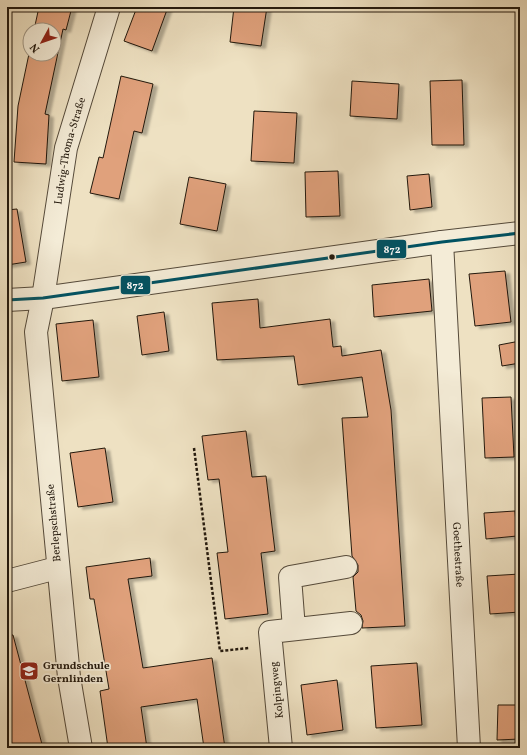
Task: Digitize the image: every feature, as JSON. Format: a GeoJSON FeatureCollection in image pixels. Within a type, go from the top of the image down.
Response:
{"type":"FeatureCollection","features":[{"type":"Feature","properties":{"kind":"street","name":"Ludwig-Thoma-Straße"},"geometry":{"type":"LineString","coordinates":[[43,298],[66,148],[109,7]]}},
{"type":"Feature","properties":{"kind":"street"},"geometry":{"type":"LineString","coordinates":[[7,300],[43,298],[442,242],[520,233]]}},
{"type":"Feature","properties":{"kind":"street","name":"Goethestraße"},"geometry":{"type":"LineString","coordinates":[[442,242],[469,748]]}},
{"type":"Feature","properties":{"kind":"street","name":"Berlepschstraße"},"geometry":{"type":"LineString","coordinates":[[43,298],[36,332],[57,568],[69,677],[81,748]]}},
{"type":"Feature","properties":{"kind":"street"},"geometry":{"type":"LineString","coordinates":[[294,629],[290,577],[346,567]]}},
{"type":"Feature","properties":{"kind":"street"},"geometry":{"type":"LineString","coordinates":[[7,580],[57,568]]}},
{"type":"Feature","properties":{"kind":"street"},"geometry":{"type":"LineString","coordinates":[[271,639],[294,629],[352,623]]}},
{"type":"Feature","properties":{"kind":"street","name":"Kolpingweg"},"geometry":{"type":"LineString","coordinates":[[271,639],[281,748]]}},
{"type":"Feature","properties":{"kind":"path"},"geometry":{"type":"LineString","coordinates":[[194,448],[220,651],[271,639]]}},
{"type":"Feature","properties":{"kind":"building"},"geometry":{"type":"Polygon","coordinates":[[[39,7],[72,7],[66,30],[63,29],[62,34],[62,22],[36,22],[39,7]]]}},
{"type":"Feature","properties":{"kind":"building"},"geometry":{"type":"Polygon","coordinates":[[[137,7],[168,7],[152,51],[124,41],[137,7]]]}},
{"type":"Feature","properties":{"kind":"building"},"geometry":{"type":"Polygon","coordinates":[[[234,7],[267,7],[261,46],[230,42],[234,7]]]}},
{"type":"Feature","properties":{"kind":"building"},"geometry":{"type":"Polygon","coordinates":[[[27,62],[56,62],[45,114],[49,115],[46,164],[14,162],[18,106],[27,62]]]}},
{"type":"Feature","properties":{"kind":"building"},"geometry":{"type":"Polygon","coordinates":[[[121,76],[153,84],[142,133],[134,131],[119,199],[90,193],[99,157],[103,158],[121,76]]]}},
{"type":"Feature","properties":{"kind":"building"},"geometry":{"type":"Polygon","coordinates":[[[462,80],[464,145],[432,145],[430,81],[462,80]]]}},
{"type":"Feature","properties":{"kind":"building"},"geometry":{"type":"Polygon","coordinates":[[[352,81],[399,84],[397,119],[350,116],[352,81]]]}},
{"type":"Feature","properties":{"kind":"building"},"geometry":{"type":"Polygon","coordinates":[[[254,111],[297,113],[294,163],[251,161],[254,111]]]}},
{"type":"Feature","properties":{"kind":"building"},"geometry":{"type":"Polygon","coordinates":[[[338,171],[340,216],[306,217],[305,172],[338,171]]]}},
{"type":"Feature","properties":{"kind":"building"},"geometry":{"type":"Polygon","coordinates":[[[429,174],[432,207],[410,210],[407,176],[429,174]]]}},
{"type":"Feature","properties":{"kind":"building"},"geometry":{"type":"Polygon","coordinates":[[[189,177],[226,184],[217,231],[180,224],[189,177]]]}},
{"type":"Feature","properties":{"kind":"building"},"geometry":{"type":"Polygon","coordinates":[[[17,209],[26,262],[7,265],[7,210],[17,209]]]}},
{"type":"Feature","properties":{"kind":"building"},"geometry":{"type":"Polygon","coordinates":[[[505,271],[511,322],[475,326],[469,274],[505,271]]]}},
{"type":"Feature","properties":{"kind":"building"},"geometry":{"type":"Polygon","coordinates":[[[429,279],[432,311],[374,317],[372,285],[429,279]]]}},
{"type":"Feature","properties":{"kind":"building"},"geometry":{"type":"Polygon","coordinates":[[[258,299],[260,328],[330,319],[333,347],[341,346],[342,356],[381,350],[391,410],[405,626],[362,628],[363,621],[361,615],[356,611],[353,577],[358,572],[358,565],[352,556],[342,418],[368,417],[362,377],[298,385],[294,356],[217,360],[212,303],[258,299]]]}},
{"type":"Feature","properties":{"kind":"building"},"geometry":{"type":"Polygon","coordinates":[[[164,312],[169,351],[142,355],[137,316],[164,312]]]}},
{"type":"Feature","properties":{"kind":"building"},"geometry":{"type":"Polygon","coordinates":[[[93,320],[99,377],[62,381],[56,324],[93,320]]]}},
{"type":"Feature","properties":{"kind":"building"},"geometry":{"type":"Polygon","coordinates":[[[520,341],[520,363],[502,366],[499,345],[520,341]]]}},
{"type":"Feature","properties":{"kind":"building"},"geometry":{"type":"Polygon","coordinates":[[[511,397],[514,457],[485,458],[482,398],[511,397]]]}},
{"type":"Feature","properties":{"kind":"building"},"geometry":{"type":"Polygon","coordinates":[[[246,431],[252,477],[266,476],[275,551],[261,553],[268,614],[225,619],[217,553],[228,552],[219,479],[208,480],[202,436],[246,431]]]}},
{"type":"Feature","properties":{"kind":"building"},"geometry":{"type":"Polygon","coordinates":[[[105,448],[113,502],[78,507],[70,453],[105,448]]]}},
{"type":"Feature","properties":{"kind":"building"},"geometry":{"type":"Polygon","coordinates":[[[515,511],[517,536],[486,539],[484,513],[515,511]]]}},
{"type":"Feature","properties":{"kind":"building"},"geometry":{"type":"Polygon","coordinates":[[[150,558],[152,576],[128,579],[143,668],[212,658],[225,748],[204,748],[197,699],[141,707],[147,748],[108,748],[100,691],[109,689],[94,599],[90,599],[86,567],[150,558]]]}},
{"type":"Feature","properties":{"kind":"building"},"geometry":{"type":"Polygon","coordinates":[[[520,574],[520,612],[490,614],[487,576],[520,574]]]}},
{"type":"Feature","properties":{"kind":"building"},"geometry":{"type":"Polygon","coordinates":[[[7,635],[13,635],[43,748],[7,748],[7,635]]]}},
{"type":"Feature","properties":{"kind":"building"},"geometry":{"type":"Polygon","coordinates":[[[417,663],[422,725],[376,728],[371,666],[417,663]]]}},
{"type":"Feature","properties":{"kind":"building"},"geometry":{"type":"Polygon","coordinates":[[[337,680],[343,730],[307,735],[301,685],[337,680]]]}},
{"type":"Feature","properties":{"kind":"building"},"geometry":{"type":"Polygon","coordinates":[[[498,705],[520,705],[520,739],[497,740],[498,705]]]}},
{"type":"Feature","properties":{"kind":"transit line","name":"872"},"geometry":{"type":"LineString","coordinates":[[7,300],[43,298],[442,242],[520,233]]}},
{"type":"Feature","properties":{"kind":"place","name":"Grundschule Gernlinden"},"geometry":{"type":"Point","coordinates":[29,671]}}]}
